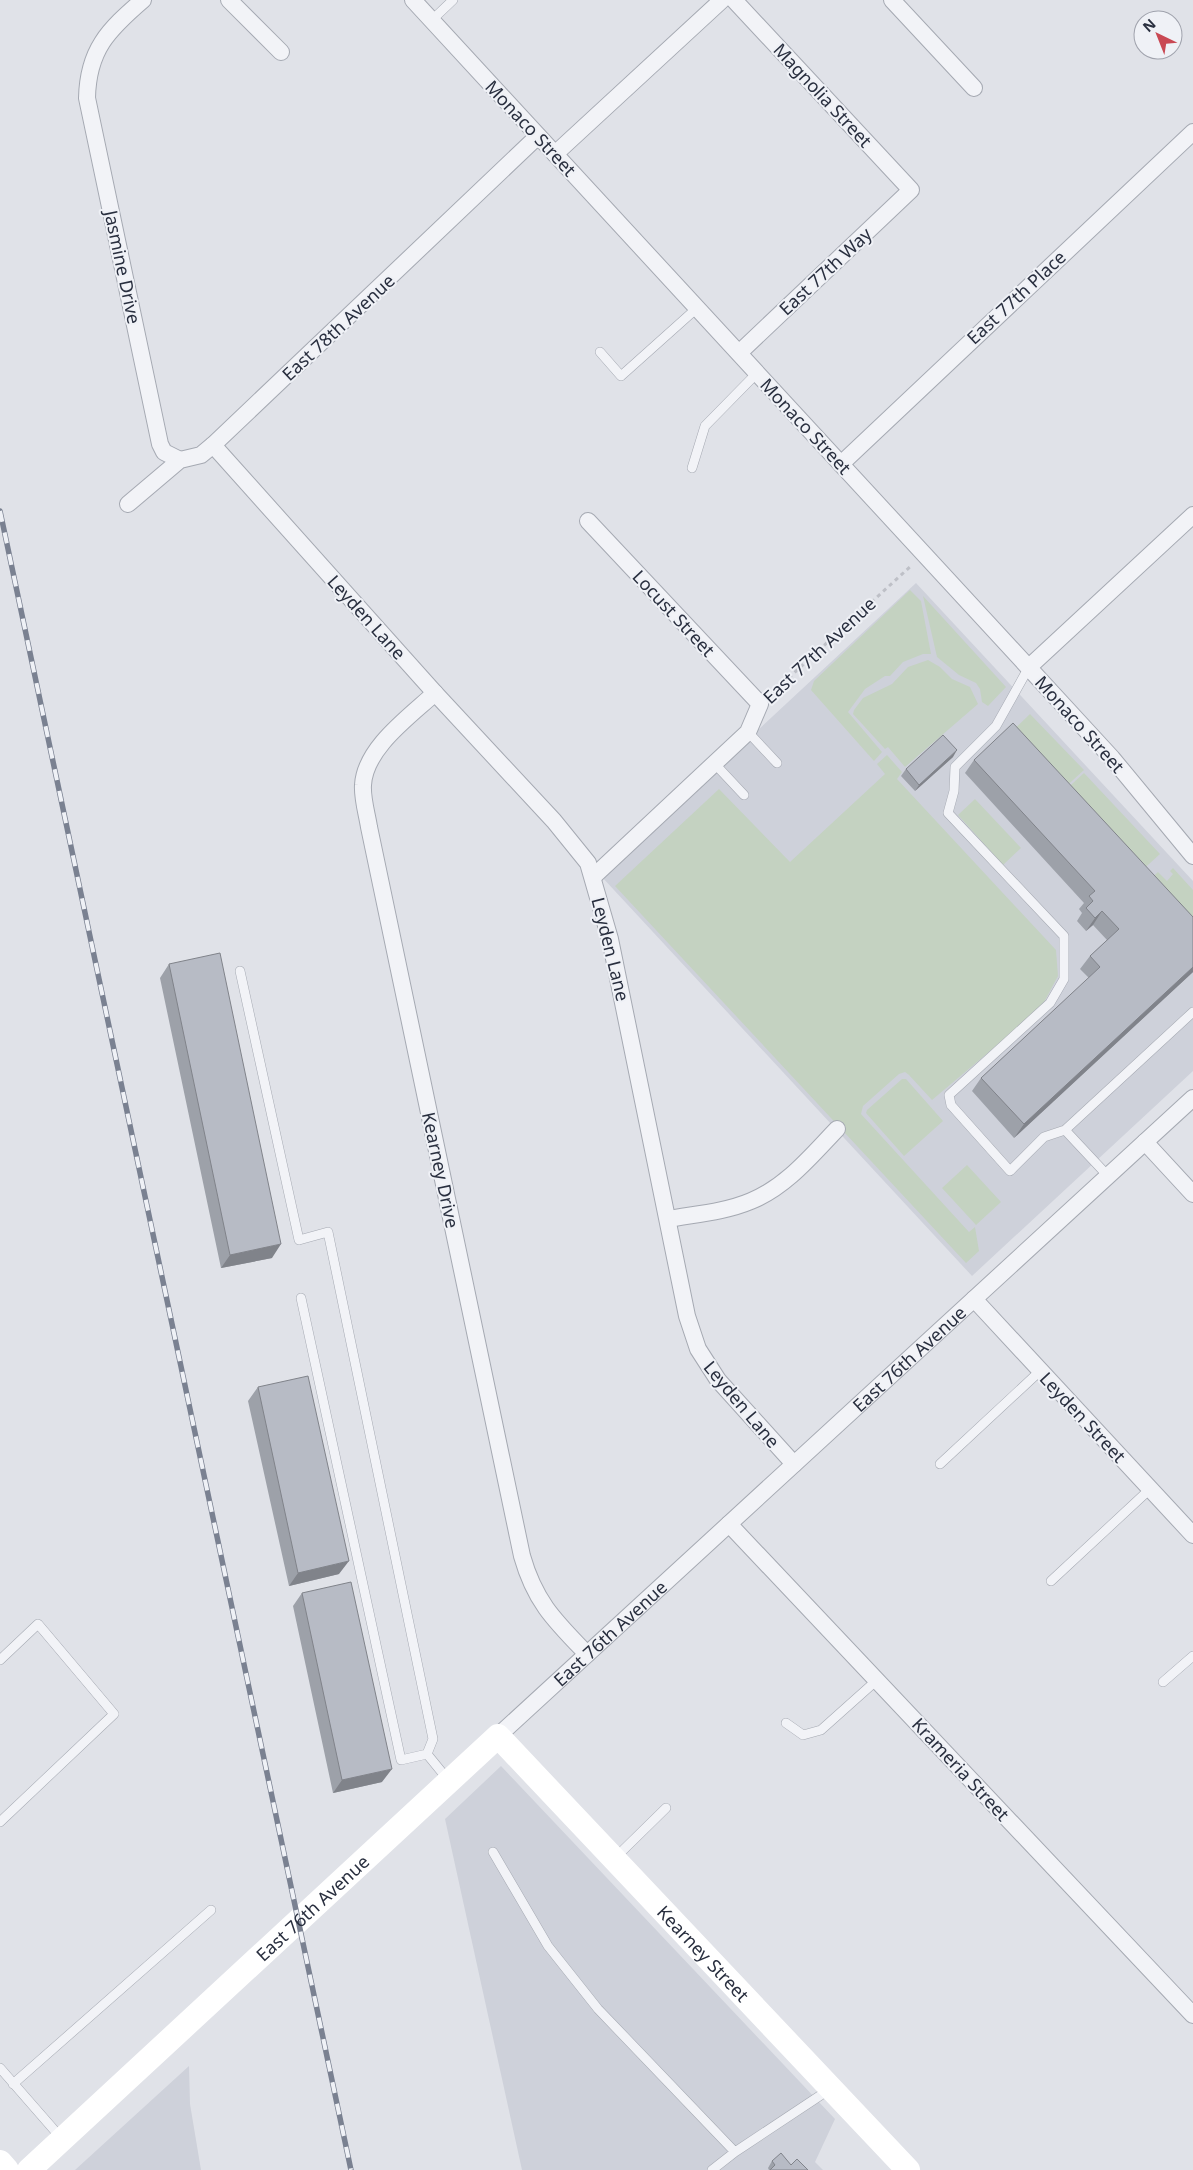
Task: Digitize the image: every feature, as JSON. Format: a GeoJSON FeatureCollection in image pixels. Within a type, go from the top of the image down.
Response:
{"type":"FeatureCollection","features":[{"type":"Feature","properties":{"kind":"street","name":"Jasmine Drive"},"geometry":{"type":"LineString","coordinates":[[142,0],[110,32],[99,46],[91,63],[88,77],[88,98],[160,444],[164,452],[180,460]]}},
{"type":"Feature","properties":{"kind":"street"},"geometry":{"type":"LineString","coordinates":[[229,0],[281,52]]}},
{"type":"Feature","properties":{"kind":"street","name":"Monaco Street"},"geometry":{"type":"LineString","coordinates":[[413,0],[1112,758],[1193,856]]}},
{"type":"Feature","properties":{"kind":"street"},"geometry":{"type":"LineString","coordinates":[[555,154],[722,0]]}},
{"type":"Feature","properties":{"kind":"street","name":"Magnolia Street"},"geometry":{"type":"LineString","coordinates":[[734,0],[911,190]]}},
{"type":"Feature","properties":{"kind":"street"},"geometry":{"type":"LineString","coordinates":[[892,0],[974,88]]}},
{"type":"Feature","properties":{"kind":"street","name":"East 77th Place"},"geometry":{"type":"LineString","coordinates":[[841,464],[1067,248],[1193,132]]}},
{"type":"Feature","properties":{"kind":"street","name":"East 78th Avenue"},"geometry":{"type":"LineString","coordinates":[[128,504],[180,460],[201,455],[213,445],[538,136]]}},
{"type":"Feature","properties":{"kind":"street","name":"East 77th Way"},"geometry":{"type":"LineString","coordinates":[[739,353],[911,190]]}},
{"type":"Feature","properties":{"kind":"street","name":"Leyden Lane"},"geometry":{"type":"LineString","coordinates":[[213,445],[582,854],[593,877],[612,949],[687,1316],[698,1349],[718,1380],[794,1464]]}},
{"type":"Feature","properties":{"kind":"street"},"geometry":{"type":"LineString","coordinates":[[1029,667],[1193,515]]}},
{"type":"Feature","properties":{"kind":"street","name":"Locust Street"},"geometry":{"type":"LineString","coordinates":[[588,521],[760,704]]}},
{"type":"Feature","properties":{"kind":"street","name":"Kearney Drive"},"geometry":{"type":"LineString","coordinates":[[435,693],[386,739],[367,764],[362,787],[522,1556],[537,1596],[552,1618],[587,1654]]}},
{"type":"Feature","properties":{"kind":"street","name":"East 77th Avenue"},"geometry":{"type":"LineString","coordinates":[[593,877],[748,732],[760,704]]}},
{"type":"Feature","properties":{"kind":"street","name":"East 76th Avenue"},"geometry":{"type":"LineString","coordinates":[[29,2170],[449,1781],[1193,1098]]}},
{"type":"Feature","properties":{"kind":"street"},"geometry":{"type":"LineString","coordinates":[[668,1218],[713,1212],[752,1201],[790,1176],[837,1129]]}},
{"type":"Feature","properties":{"kind":"street"},"geometry":{"type":"LineString","coordinates":[[1145,1142],[1193,1194]]}},
{"type":"Feature","properties":{"kind":"street","name":"Leyden Street"},"geometry":{"type":"LineString","coordinates":[[974,1299],[1193,1536]]}},
{"type":"Feature","properties":{"kind":"street","name":"Krameria Street"},"geometry":{"type":"LineString","coordinates":[[729,1524],[1193,2015]]}},
{"type":"Feature","properties":{"kind":"street","name":"Kearney Street"},"geometry":{"type":"LineString","coordinates":[[498,1736],[908,2170]]}},
{"type":"Feature","properties":{"kind":"street"},"geometry":{"type":"LineString","coordinates":[[0,2162],[7,2170]]}},
{"type":"Feature","properties":{"kind":"lane"},"geometry":{"type":"LineString","coordinates":[[432,20],[453,0]]}},
{"type":"Feature","properties":{"kind":"lane"},"geometry":{"type":"LineString","coordinates":[[600,352],[621,376],[697,308]]}},
{"type":"Feature","properties":{"kind":"lane"},"geometry":{"type":"LineString","coordinates":[[692,468],[705,426],[757,373]]}},
{"type":"Feature","properties":{"kind":"lane"},"geometry":{"type":"LineString","coordinates":[[1029,667],[996,726],[955,767],[954,790],[948,813],[1064,936],[1064,979],[1050,1003],[949,1095],[950,1105],[1010,1171],[1044,1137],[1065,1130],[1193,1012]]}},
{"type":"Feature","properties":{"kind":"lane"},"geometry":{"type":"LineString","coordinates":[[748,732],[777,763]]}},
{"type":"Feature","properties":{"kind":"lane"},"geometry":{"type":"LineString","coordinates":[[714,764],[744,795]]}},
{"type":"Feature","properties":{"kind":"lane"},"geometry":{"type":"LineString","coordinates":[[240,971],[298,1240],[328,1232],[433,1740],[427,1754]]}},
{"type":"Feature","properties":{"kind":"lane"},"geometry":{"type":"LineString","coordinates":[[1065,1130],[1108,1176]]}},
{"type":"Feature","properties":{"kind":"lane"},"geometry":{"type":"LineString","coordinates":[[301,1298],[401,1760],[427,1754]]}},
{"type":"Feature","properties":{"kind":"lane"},"geometry":{"type":"LineString","coordinates":[[940,1464],[1040,1371]]}},
{"type":"Feature","properties":{"kind":"lane"},"geometry":{"type":"LineString","coordinates":[[1051,1581],[1150,1489]]}},
{"type":"Feature","properties":{"kind":"lane"},"geometry":{"type":"LineString","coordinates":[[0,1660],[38,1624],[114,1714],[0,1822]]}},
{"type":"Feature","properties":{"kind":"lane"},"geometry":{"type":"LineString","coordinates":[[1163,1682],[1193,1656]]}},
{"type":"Feature","properties":{"kind":"lane"},"geometry":{"type":"LineString","coordinates":[[786,1723],[804,1735],[821,1730],[877,1680]]}},
{"type":"Feature","properties":{"kind":"lane"},"geometry":{"type":"LineString","coordinates":[[427,1754],[449,1781]]}},
{"type":"Feature","properties":{"kind":"lane"},"geometry":{"type":"LineString","coordinates":[[613,1859],[666,1808]]}},
{"type":"Feature","properties":{"kind":"lane"},"geometry":{"type":"LineString","coordinates":[[493,1852],[548,1946],[598,2009],[735,2152]]}},
{"type":"Feature","properties":{"kind":"lane"},"geometry":{"type":"LineString","coordinates":[[13,2084],[211,1910]]}},
{"type":"Feature","properties":{"kind":"lane"},"geometry":{"type":"LineString","coordinates":[[0,2068],[62,2140]]}},
{"type":"Feature","properties":{"kind":"lane"},"geometry":{"type":"LineString","coordinates":[[712,2170],[735,2152],[831,2089]]}},
{"type":"Feature","properties":{"kind":"path","name":"East 77th Avenue"},"geometry":{"type":"LineString","coordinates":[[760,704],[924,554]]}},
{"type":"Feature","properties":{"kind":"shaded area"},"geometry":{"type":"Polygon","coordinates":[[[916,583],[1193,881],[1193,1071],[972,1276],[601,876],[916,583]]]}},
{"type":"Feature","properties":{"kind":"shaded area"},"geometry":{"type":"Polygon","coordinates":[[[501,1766],[835,2119],[815,2162],[823,2170],[522,2170],[445,1819],[501,1766]]]}},
{"type":"Feature","properties":{"kind":"shaded area"},"geometry":{"type":"Polygon","coordinates":[[[189,2066],[190,2104],[201,2170],[75,2170],[189,2066]]]}},
{"type":"Feature","properties":{"kind":"green space"},"geometry":{"type":"Polygon","coordinates":[[[910,590],[921,601],[931,654],[923,654],[903,662],[890,676],[885,676],[865,689],[848,712],[882,752],[874,761],[811,690],[814,681],[910,590]]]}},
{"type":"Feature","properties":{"kind":"green space"},"geometry":{"type":"Polygon","coordinates":[[[923,596],[1006,687],[988,706],[982,702],[980,689],[976,683],[959,675],[937,657],[923,596]]]}},
{"type":"Feature","properties":{"kind":"green space"},"geometry":{"type":"Polygon","coordinates":[[[928,660],[940,667],[952,679],[970,687],[978,704],[905,767],[888,747],[885,749],[853,714],[863,698],[892,684],[908,667],[928,660]]]}},
{"type":"Feature","properties":{"kind":"green space"},"geometry":{"type":"Polygon","coordinates":[[[1030,714],[1084,770],[1061,791],[1007,736],[1030,714]]]}},
{"type":"Feature","properties":{"kind":"green space"},"geometry":{"type":"Polygon","coordinates":[[[887,755],[902,772],[897,779],[1056,950],[1058,976],[1041,1008],[932,1100],[905,1072],[899,1074],[863,1106],[861,1114],[969,1232],[975,1227],[979,1251],[966,1263],[615,886],[719,789],[790,862],[885,774],[877,764],[887,755]]]}},
{"type":"Feature","properties":{"kind":"green space"},"geometry":{"type":"Polygon","coordinates":[[[1084,773],[1160,854],[1138,874],[1062,793],[1084,773]]]}},
{"type":"Feature","properties":{"kind":"green space"},"geometry":{"type":"Polygon","coordinates":[[[975,799],[1021,848],[1003,865],[958,815],[975,799]]]}},
{"type":"Feature","properties":{"kind":"green space"},"geometry":{"type":"Polygon","coordinates":[[[1173,868],[1193,890],[1193,932],[1147,882],[1158,872],[1167,881],[1173,874],[1170,871],[1173,868]]]}},
{"type":"Feature","properties":{"kind":"green space"},"geometry":{"type":"Polygon","coordinates":[[[902,1079],[906,1079],[943,1121],[904,1156],[866,1113],[902,1079]]]}},
{"type":"Feature","properties":{"kind":"green space"},"geometry":{"type":"Polygon","coordinates":[[[967,1165],[1001,1202],[976,1225],[942,1188],[967,1165]]]}},
{"type":"Feature","properties":{"kind":"building"},"geometry":{"type":"Polygon","coordinates":[[[1013,723],[1193,917],[1193,967],[1024,1124],[981,1078],[1100,967],[1090,956],[1119,929],[1102,911],[1095,918],[1086,908],[1093,901],[1089,896],[1095,891],[974,760],[1013,723]]]}},
{"type":"Feature","properties":{"kind":"building"},"geometry":{"type":"Polygon","coordinates":[[[943,735],[957,750],[919,785],[906,769],[943,735]]]}},
{"type":"Feature","properties":{"kind":"building"},"geometry":{"type":"Polygon","coordinates":[[[220,953],[281,1244],[230,1255],[169,964],[220,953]]]}},
{"type":"Feature","properties":{"kind":"building"},"geometry":{"type":"Polygon","coordinates":[[[308,1376],[349,1561],[298,1573],[258,1387],[308,1376]]]}},
{"type":"Feature","properties":{"kind":"building"},"geometry":{"type":"Polygon","coordinates":[[[351,1582],[392,1769],[342,1780],[302,1593],[351,1582]]]}},
{"type":"Feature","properties":{"kind":"building"},"geometry":{"type":"Polygon","coordinates":[[[781,2153],[791,2165],[797,2159],[808,2170],[770,2170],[775,2165],[772,2161],[781,2153]]]}},
{"type":"Feature","properties":{"kind":"railway"},"geometry":{"type":"LineString","coordinates":[[0,511],[351,2170]]}}]}
